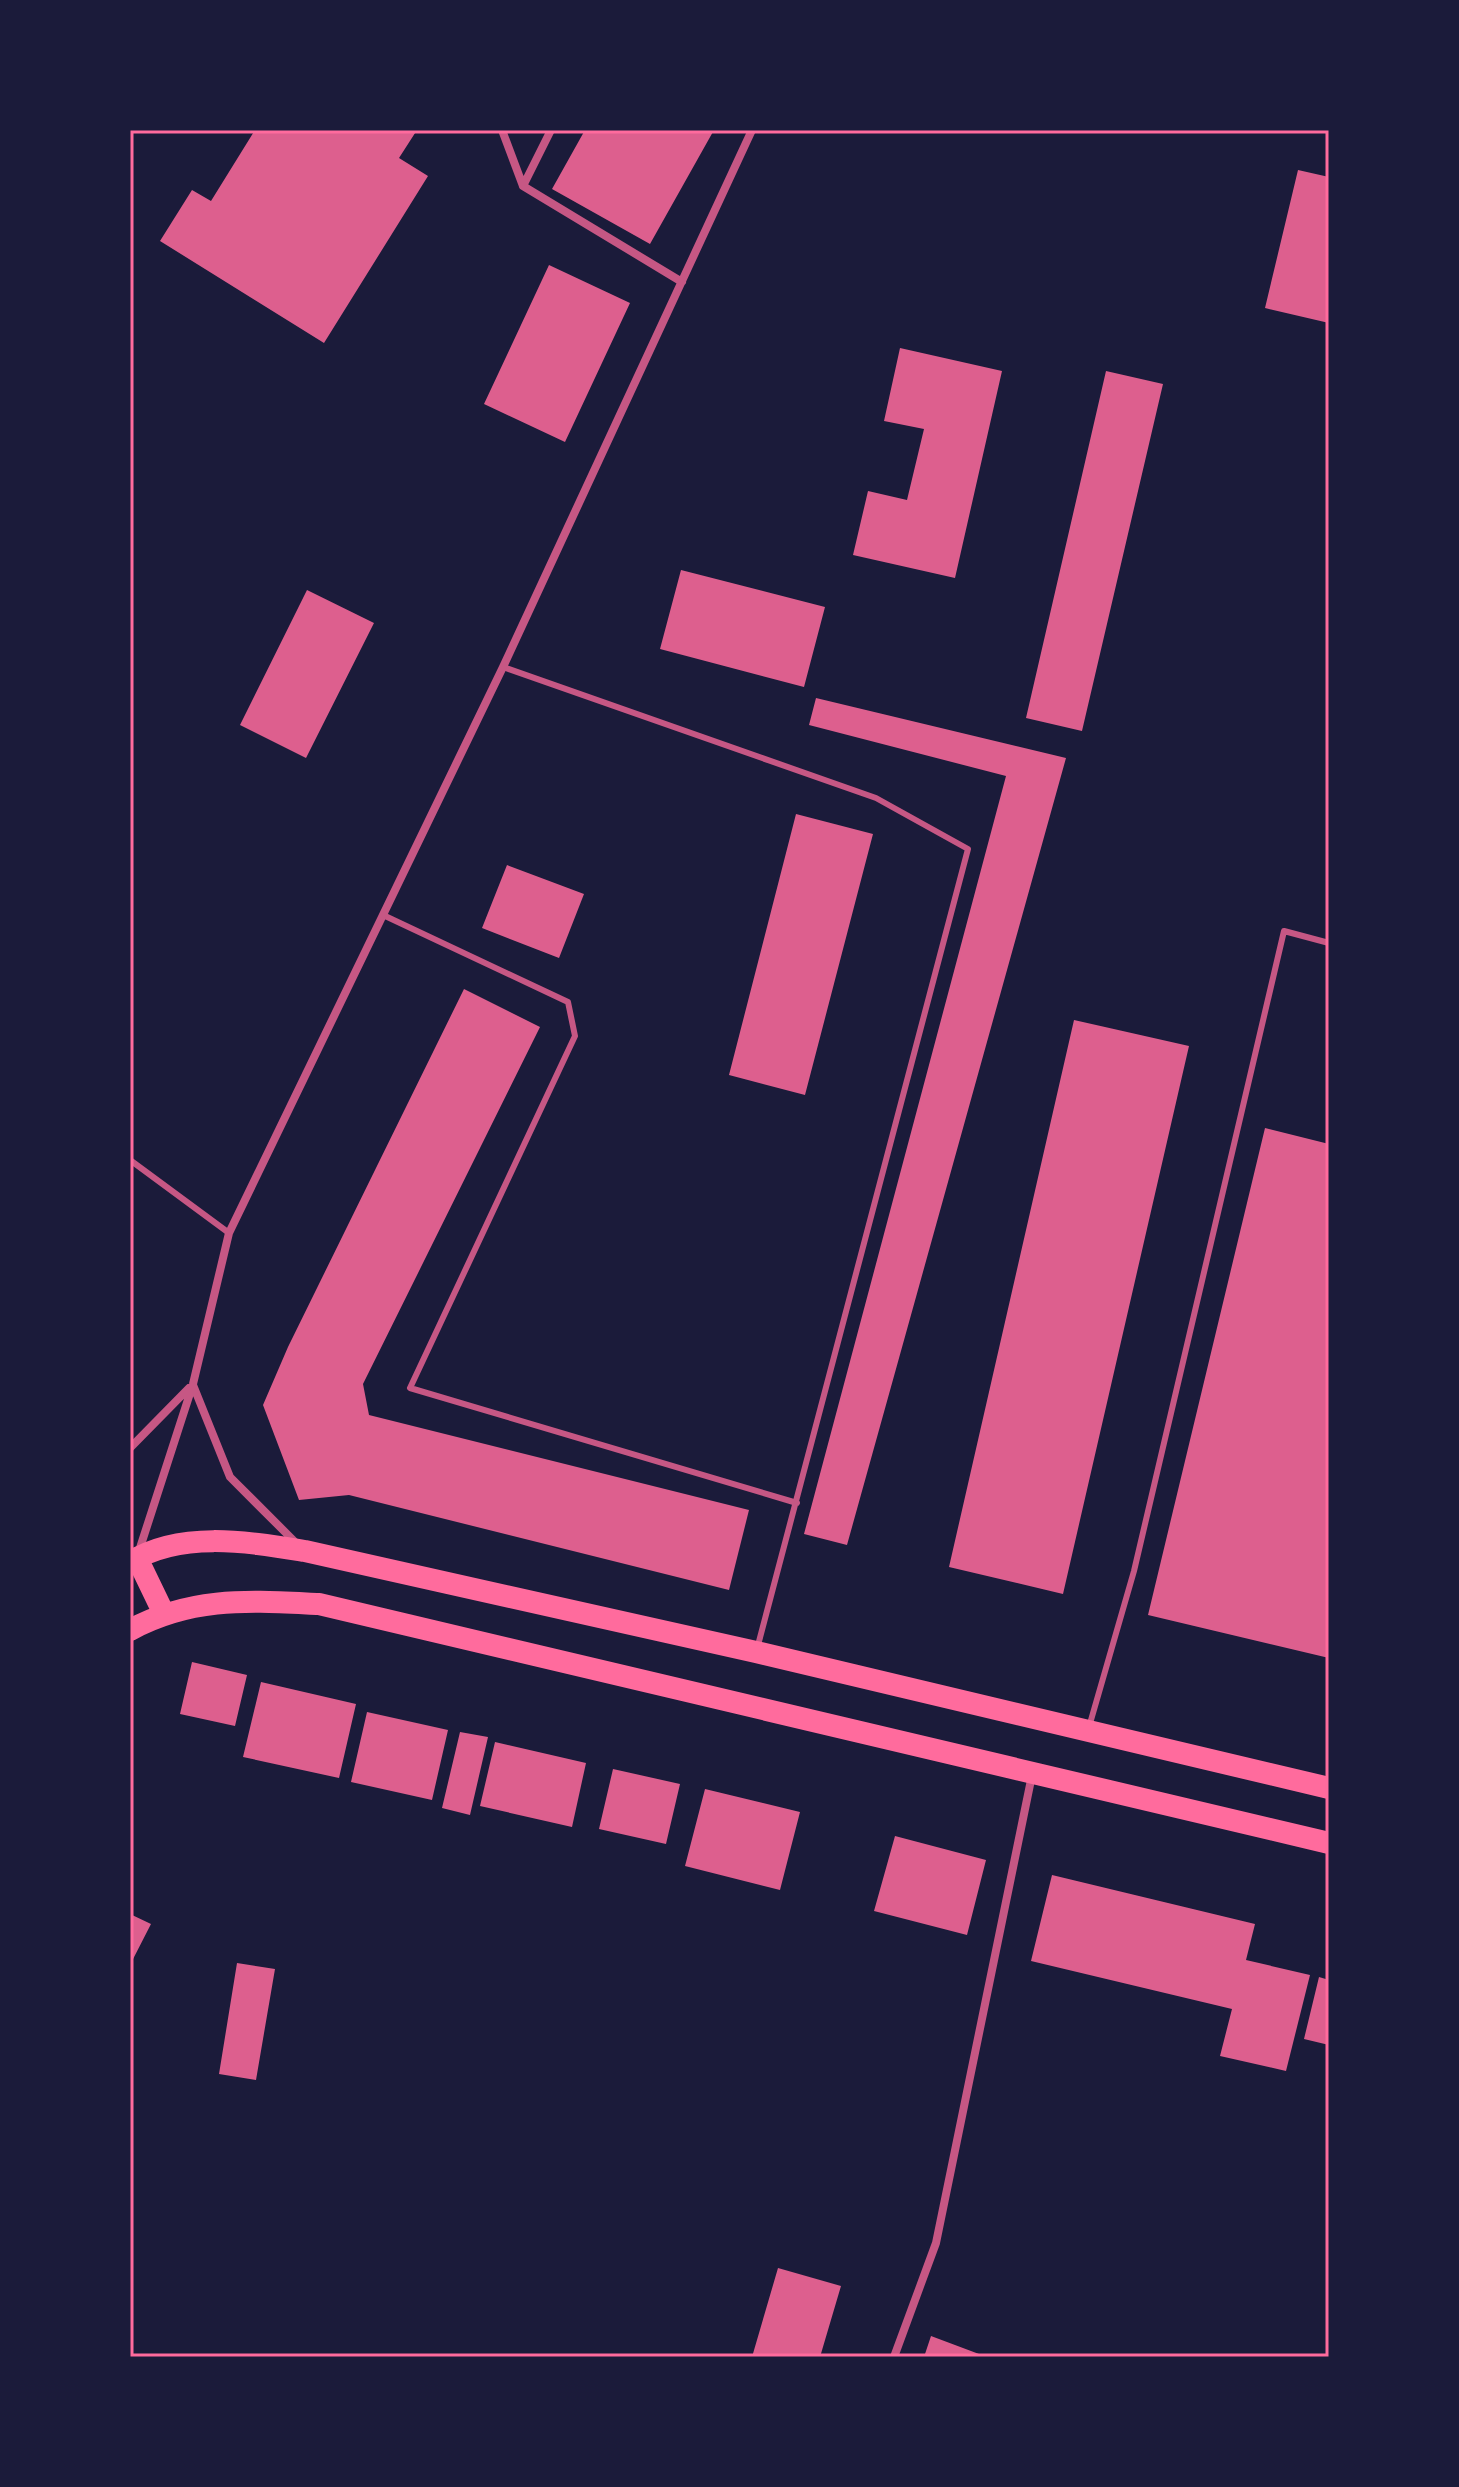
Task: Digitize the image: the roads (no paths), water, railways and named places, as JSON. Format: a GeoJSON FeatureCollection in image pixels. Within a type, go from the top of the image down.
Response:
{"type":"FeatureCollection","features":[{"type":"Feature","properties":{"kind":"highway"},"geometry":{"type":"LineString","coordinates":[[164,1614],[133,1560],[203,1543],[243,1541],[305,1551],[756,1652],[1329,1788]]}},
{"type":"Feature","properties":{"kind":"highway"},"geometry":{"type":"LineString","coordinates":[[130,1630],[164,1614],[221,1600],[319,1604],[1329,1843]]}},
{"type":"Feature","properties":{"kind":"street"},"geometry":{"type":"LineString","coordinates":[[502,130],[523,186],[682,282]]}},
{"type":"Feature","properties":{"kind":"street"},"geometry":{"type":"LineString","coordinates":[[523,186],[551,130]]}},
{"type":"Feature","properties":{"kind":"street"},"geometry":{"type":"LineString","coordinates":[[133,1560],[193,1384],[229,1233],[503,667],[752,130]]}},
{"type":"Feature","properties":{"kind":"street"},"geometry":{"type":"LineString","coordinates":[[130,1448],[193,1384]]}},
{"type":"Feature","properties":{"kind":"street"},"geometry":{"type":"LineString","coordinates":[[193,1384],[230,1477],[305,1551]]}},
{"type":"Feature","properties":{"kind":"street"},"geometry":{"type":"LineString","coordinates":[[894,2357],[936,2243],[1032,1772]]}},
{"type":"Feature","properties":{"kind":"lane"},"geometry":{"type":"LineString","coordinates":[[503,667],[876,798],[968,849],[756,1652]]}},
{"type":"Feature","properties":{"kind":"lane"},"geometry":{"type":"LineString","coordinates":[[383,915],[568,1002],[575,1036],[410,1388],[797,1503]]}},
{"type":"Feature","properties":{"kind":"lane"},"geometry":{"type":"LineString","coordinates":[[1088,1731],[1134,1571],[1284,931],[1329,943]]}},
{"type":"Feature","properties":{"kind":"lane"},"geometry":{"type":"LineString","coordinates":[[130,1160],[229,1233]]}}]}
